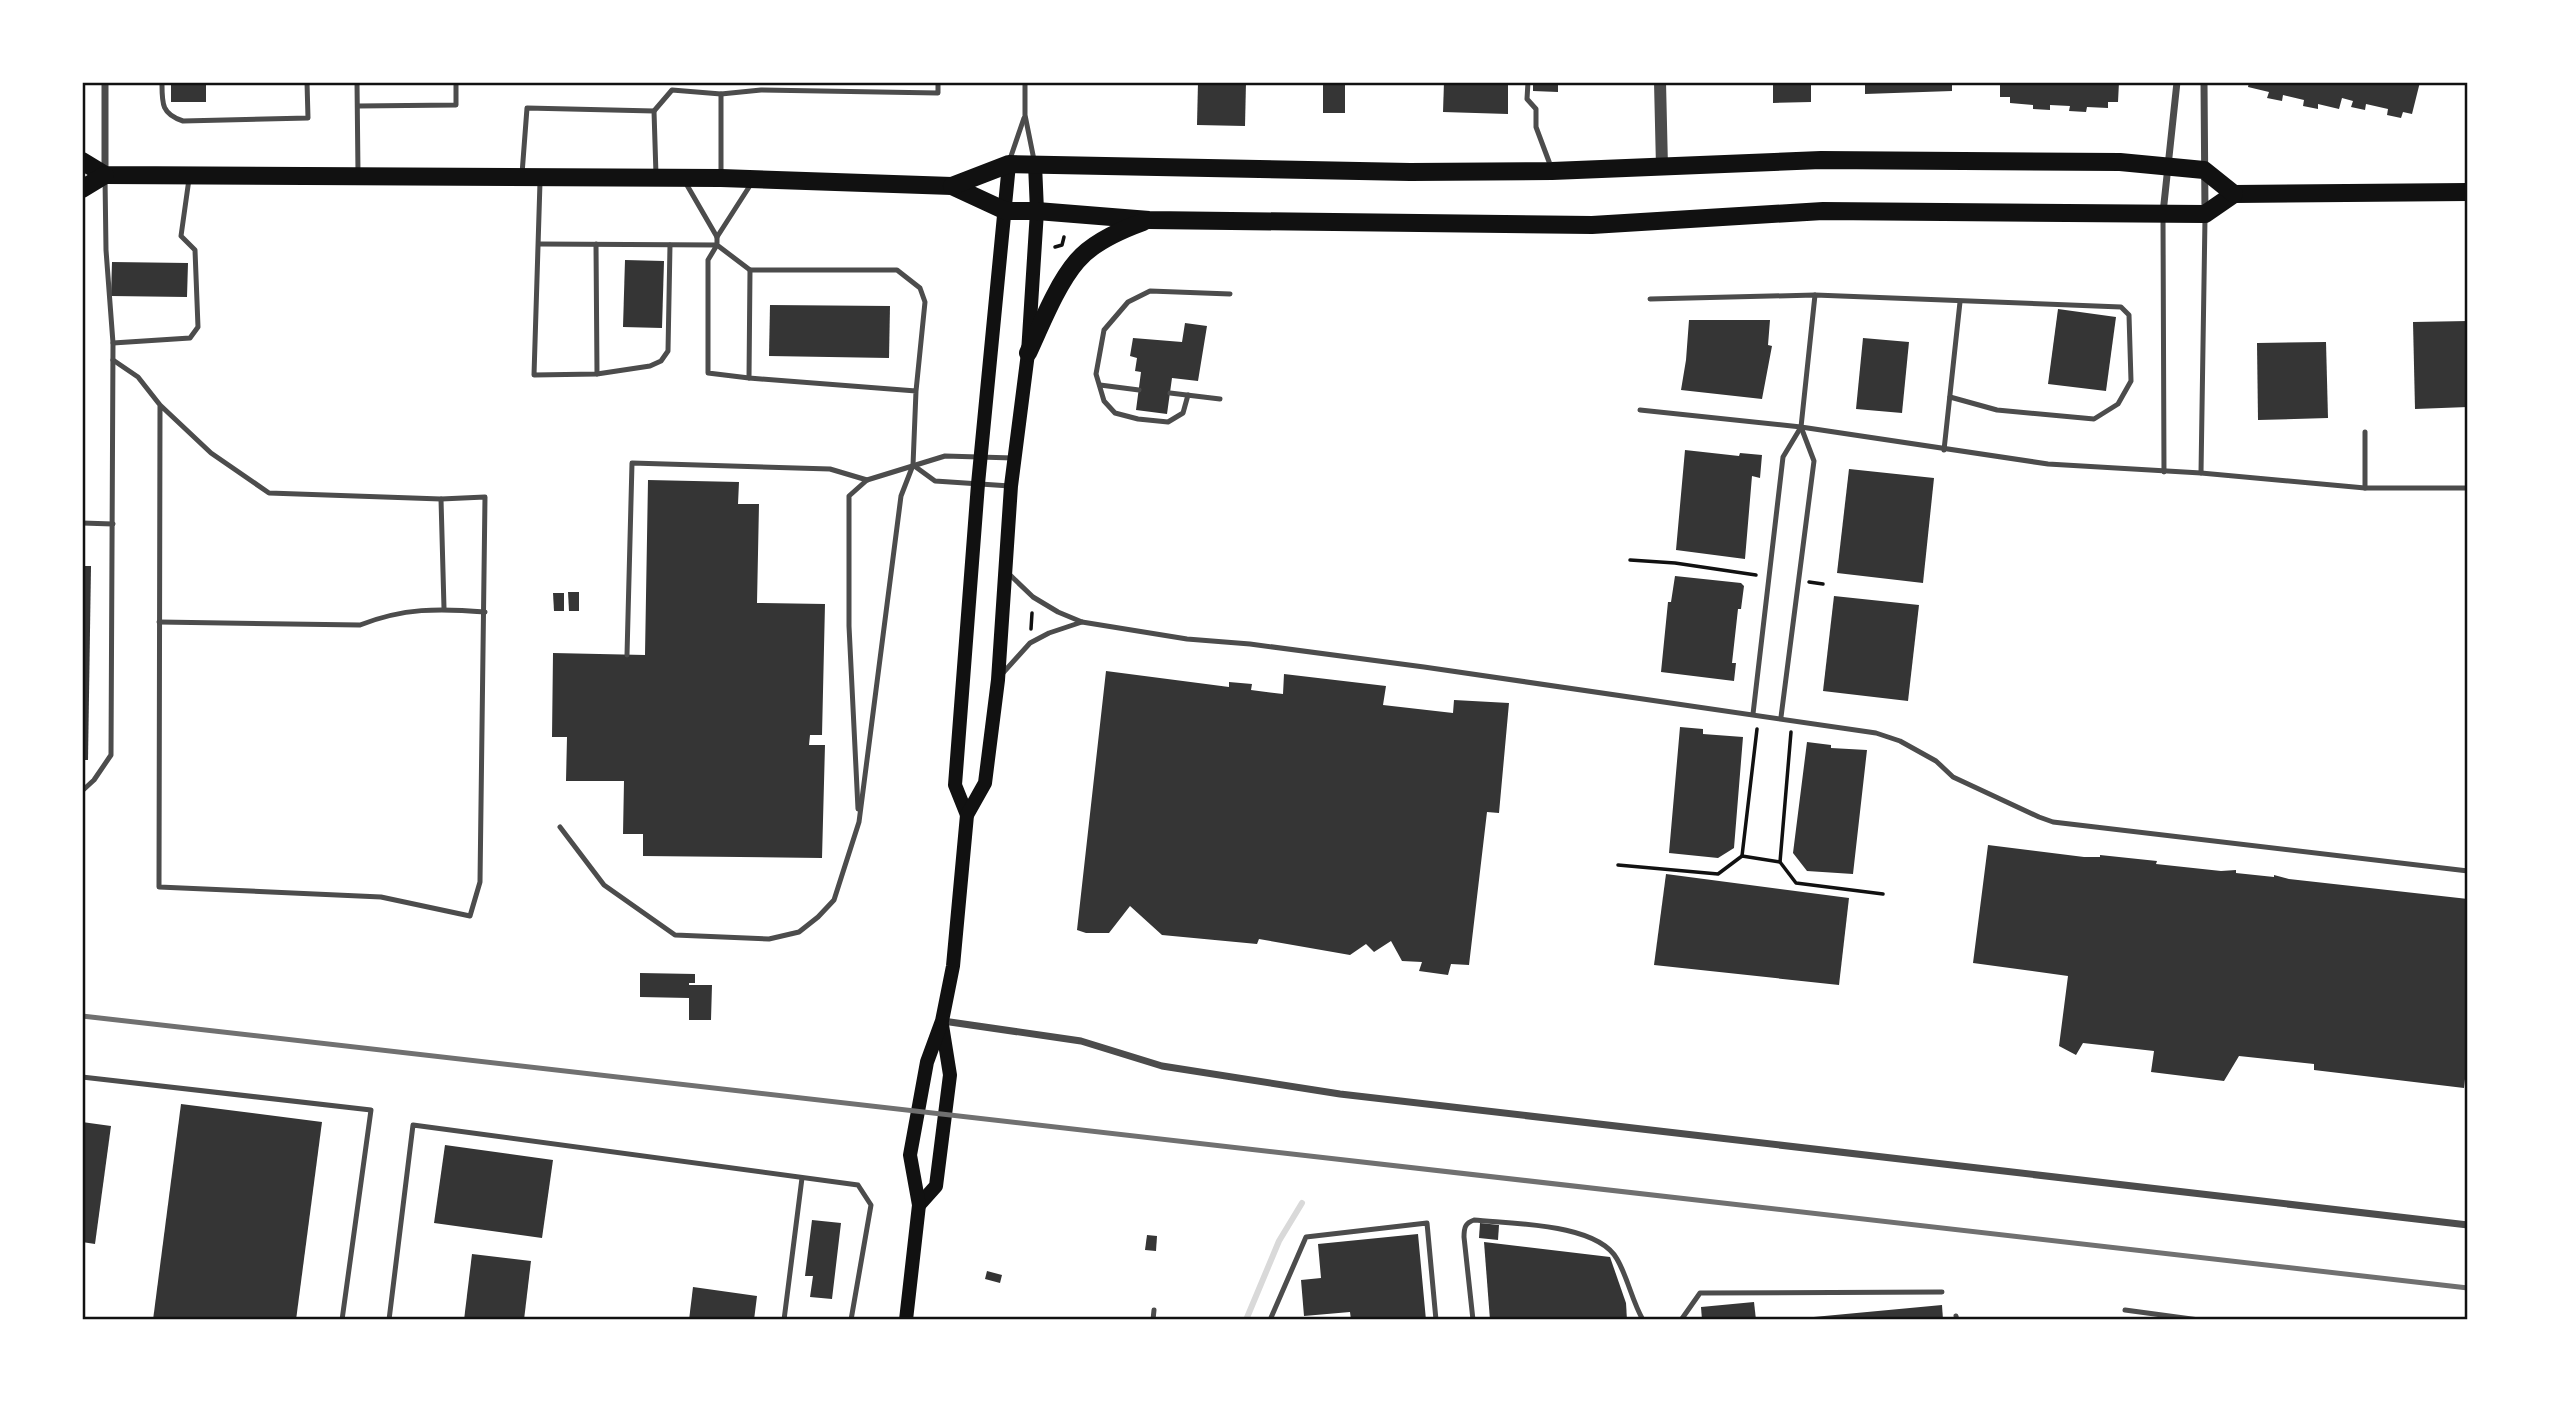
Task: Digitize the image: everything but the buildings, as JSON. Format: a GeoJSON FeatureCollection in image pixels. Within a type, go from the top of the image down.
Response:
{"type":"FeatureCollection","features":[{"type":"Feature","properties":{"kind":"main road"},"geometry":{"type":"LineString","coordinates":[[952,186],[1009,164],[1410,172],[1552,171],[1821,160],[2120,162],[2204,170],[2234,194]]}},
{"type":"Feature","properties":{"kind":"main road"},"geometry":{"type":"LineString","coordinates":[[82,161],[105,175]]}},
{"type":"Feature","properties":{"kind":"main road"},"geometry":{"type":"LineString","coordinates":[[967,815],[955,785],[978,484],[1009,164]]}},
{"type":"Feature","properties":{"kind":"main road"},"geometry":{"type":"LineString","coordinates":[[905,1320],[919,1205],[910,1154],[927,1062],[942,1021],[953,966],[967,815],[985,783],[998,680],[1013,458],[1022,414],[1028,353],[1037,211],[1035,164]]}},
{"type":"Feature","properties":{"kind":"main road"},"geometry":{"type":"LineString","coordinates":[[82,188],[105,175],[721,178],[952,186],[1006,211],[1149,220],[1592,225],[1823,211],[2205,214],[2234,194],[2468,192]]}},
{"type":"Feature","properties":{"kind":"main road"},"geometry":{"type":"LineString","coordinates":[[1028,353],[1065,277],[1077,260],[1114,234],[1149,220]]}},
{"type":"Feature","properties":{"kind":"main road"},"geometry":{"type":"LineString","coordinates":[[919,1205],[936,1185],[950,1076],[942,1021]]}},
{"type":"Feature","properties":{"kind":"street"},"geometry":{"type":"LineString","coordinates":[[105,82],[105,175]]}},
{"type":"Feature","properties":{"kind":"street"},"geometry":{"type":"LineString","coordinates":[[1660,82],[1662,167]]}},
{"type":"Feature","properties":{"kind":"street"},"geometry":{"type":"LineString","coordinates":[[2163,214],[2177,82]]}},
{"type":"Feature","properties":{"kind":"street"},"geometry":{"type":"LineString","coordinates":[[2204,82],[2205,214]]}},
{"type":"Feature","properties":{"kind":"street"},"geometry":{"type":"LineString","coordinates":[[942,1021],[1081,1041],[1162,1066],[1340,1094],[2468,1225]]}},
{"type":"Feature","properties":{"kind":"lane"},"geometry":{"type":"LineString","coordinates":[[162,82],[165,110],[172,118],[183,121],[307,118],[307,82]]}},
{"type":"Feature","properties":{"kind":"lane"},"geometry":{"type":"LineString","coordinates":[[357,82],[358,176]]}},
{"type":"Feature","properties":{"kind":"lane"},"geometry":{"type":"LineString","coordinates":[[358,106],[456,105],[456,82]]}},
{"type":"Feature","properties":{"kind":"lane"},"geometry":{"type":"LineString","coordinates":[[761,82],[761,90]]}},
{"type":"Feature","properties":{"kind":"lane"},"geometry":{"type":"LineString","coordinates":[[656,178],[654,111],[672,90],[721,94],[761,90],[938,93],[938,82]]}},
{"type":"Feature","properties":{"kind":"lane"},"geometry":{"type":"LineString","coordinates":[[1025,82],[1025,115],[1035,164]]}},
{"type":"Feature","properties":{"kind":"lane"},"geometry":{"type":"LineString","coordinates":[[1528,82],[1527,99],[1536,109],[1536,127],[1552,171]]}},
{"type":"Feature","properties":{"kind":"lane"},"geometry":{"type":"LineString","coordinates":[[721,94],[721,178]]}},
{"type":"Feature","properties":{"kind":"lane"},"geometry":{"type":"LineString","coordinates":[[654,111],[527,108],[531,177],[539,243],[534,374],[597,374],[650,366],[662,361],[668,351],[670,245]]}},
{"type":"Feature","properties":{"kind":"lane"},"geometry":{"type":"LineString","coordinates":[[1009,164],[1025,115]]}},
{"type":"Feature","properties":{"kind":"lane"},"geometry":{"type":"LineString","coordinates":[[82,791],[94,780],[111,755],[113,343],[106,250],[105,175]]}},
{"type":"Feature","properties":{"kind":"lane"},"geometry":{"type":"LineString","coordinates":[[113,343],[190,338],[195,334],[198,327],[195,250],[181,236],[189,175]]}},
{"type":"Feature","properties":{"kind":"lane"},"geometry":{"type":"LineString","coordinates":[[683,178],[717,237],[717,245],[708,260],[708,373],[916,391]]}},
{"type":"Feature","properties":{"kind":"lane"},"geometry":{"type":"LineString","coordinates":[[717,237],[754,179]]}},
{"type":"Feature","properties":{"kind":"lane"},"geometry":{"type":"LineString","coordinates":[[2163,214],[2164,472]]}},
{"type":"Feature","properties":{"kind":"lane"},"geometry":{"type":"LineString","coordinates":[[2201,473],[2205,214]]}},
{"type":"Feature","properties":{"kind":"lane"},"geometry":{"type":"LineString","coordinates":[[539,243],[717,245],[750,270],[897,270],[920,288],[925,302],[916,391],[914,465],[901,496],[859,822],[834,900],[799,932],[769,939],[675,935],[604,884],[561,827]]}},
{"type":"Feature","properties":{"kind":"lane"},"geometry":{"type":"LineString","coordinates":[[596,244],[597,374]]}},
{"type":"Feature","properties":{"kind":"lane"},"geometry":{"type":"LineString","coordinates":[[748,378],[750,270]]}},
{"type":"Feature","properties":{"kind":"lane"},"geometry":{"type":"LineString","coordinates":[[1188,395],[1183,413],[1168,422],[1115,413],[1104,401],[1097,374],[1104,330],[1128,302],[1150,291],[1230,294]]}},
{"type":"Feature","properties":{"kind":"lane"},"geometry":{"type":"LineString","coordinates":[[1650,299],[1815,295],[1960,302],[2017,301],[2121,307],[2129,315],[2131,381],[2118,404],[2094,419],[1997,410],[1950,397]]}},
{"type":"Feature","properties":{"kind":"lane"},"geometry":{"type":"LineString","coordinates":[[1756,714],[1783,457],[1801,427],[1815,295]]}},
{"type":"Feature","properties":{"kind":"lane"},"geometry":{"type":"LineString","coordinates":[[1944,450],[1960,302]]}},
{"type":"Feature","properties":{"kind":"lane"},"geometry":{"type":"LineString","coordinates":[[113,360],[138,377],[160,405],[211,453],[269,494],[485,498],[480,882],[470,916],[381,897],[159,887],[160,405]]}},
{"type":"Feature","properties":{"kind":"lane"},"geometry":{"type":"LineString","coordinates":[[1100,385],[1139,390]]}},
{"type":"Feature","properties":{"kind":"lane"},"geometry":{"type":"LineString","coordinates":[[1170,393],[1220,399]]}},
{"type":"Feature","properties":{"kind":"lane"},"geometry":{"type":"LineString","coordinates":[[1640,410],[1801,427],[2048,464],[2201,473],[2365,488],[2468,488]]}},
{"type":"Feature","properties":{"kind":"lane"},"geometry":{"type":"LineString","coordinates":[[1780,717],[1814,461],[1801,427]]}},
{"type":"Feature","properties":{"kind":"lane"},"geometry":{"type":"LineString","coordinates":[[2365,432],[2365,488]]}},
{"type":"Feature","properties":{"kind":"lane"},"geometry":{"type":"LineString","coordinates":[[859,822],[849,626],[849,496],[867,480],[945,456],[1013,458]]}},
{"type":"Feature","properties":{"kind":"lane"},"geometry":{"type":"LineString","coordinates":[[627,654],[632,463],[830,469],[867,480]]}},
{"type":"Feature","properties":{"kind":"lane"},"geometry":{"type":"LineString","coordinates":[[914,465],[934,481],[1011,486]]}},
{"type":"Feature","properties":{"kind":"lane"},"geometry":{"type":"LineString","coordinates":[[441,499],[444,608]]}},
{"type":"Feature","properties":{"kind":"lane"},"geometry":{"type":"LineString","coordinates":[[82,523],[113,524]]}},
{"type":"Feature","properties":{"kind":"lane"},"geometry":{"type":"LineString","coordinates":[[1006,571],[1033,597],[1082,622],[1187,639],[1306,650],[1876,733],[1900,741],[1936,761],[1953,776],[2053,822],[2468,871]]}},
{"type":"Feature","properties":{"kind":"lane"},"geometry":{"type":"LineString","coordinates":[[159,622],[360,625],[387,614],[444,608],[485,612]]}},
{"type":"Feature","properties":{"kind":"lane"},"geometry":{"type":"LineString","coordinates":[[998,680],[1030,643],[1049,632],[1082,622]]}},
{"type":"Feature","properties":{"kind":"lane"},"geometry":{"type":"LineString","coordinates":[[82,1077],[371,1110],[342,1320]]}},
{"type":"Feature","properties":{"kind":"lane"},"geometry":{"type":"LineString","coordinates":[[389,1320],[413,1125],[858,1185],[871,1205],[851,1318]]}},
{"type":"Feature","properties":{"kind":"lane"},"geometry":{"type":"LineString","coordinates":[[784,1320],[802,1178]]}},
{"type":"Feature","properties":{"kind":"lane"},"geometry":{"type":"LineString","coordinates":[[1474,1320],[1464,1237],[1464,1228],[1468,1222],[1474,1220],[1587,1234],[1605,1245],[1616,1257],[1643,1320]]}},
{"type":"Feature","properties":{"kind":"lane"},"geometry":{"type":"LineString","coordinates":[[1270,1320],[1306,1237],[1427,1223],[1436,1320]]}},
{"type":"Feature","properties":{"kind":"lane"},"geometry":{"type":"LineString","coordinates":[[1681,1320],[1700,1293],[1942,1292]]}},
{"type":"Feature","properties":{"kind":"lane"},"geometry":{"type":"LineString","coordinates":[[1153,1320],[1154,1310]]}},
{"type":"Feature","properties":{"kind":"lane"},"geometry":{"type":"LineString","coordinates":[[2125,1310],[2199,1320]]}},
{"type":"Feature","properties":{"kind":"path"},"geometry":{"type":"LineString","coordinates":[[1055,247],[1062,245],[1064,236]]}},
{"type":"Feature","properties":{"kind":"path"},"geometry":{"type":"LineString","coordinates":[[1630,560],[1675,563],[1770,577]]}},
{"type":"Feature","properties":{"kind":"path"},"geometry":{"type":"LineString","coordinates":[[1800,581],[1823,584]]}},
{"type":"Feature","properties":{"kind":"path"},"geometry":{"type":"LineString","coordinates":[[1031,631],[1032,613]]}},
{"type":"Feature","properties":{"kind":"path"},"geometry":{"type":"LineString","coordinates":[[1742,856],[1756,714]]}},
{"type":"Feature","properties":{"kind":"path"},"geometry":{"type":"LineString","coordinates":[[1793,720],[1780,862],[1796,883],[1883,894]]}},
{"type":"Feature","properties":{"kind":"path"},"geometry":{"type":"LineString","coordinates":[[1618,865],[1718,874],[1742,856],[1780,862]]}},
{"type":"Feature","properties":{"kind":"waterway"},"geometry":{"type":"LineString","coordinates":[[1246,1320],[1279,1241],[1302,1203]]}},
{"type":"Feature","properties":{"kind":"railway"},"geometry":{"type":"LineString","coordinates":[[82,1016],[2468,1288]]}}]}
